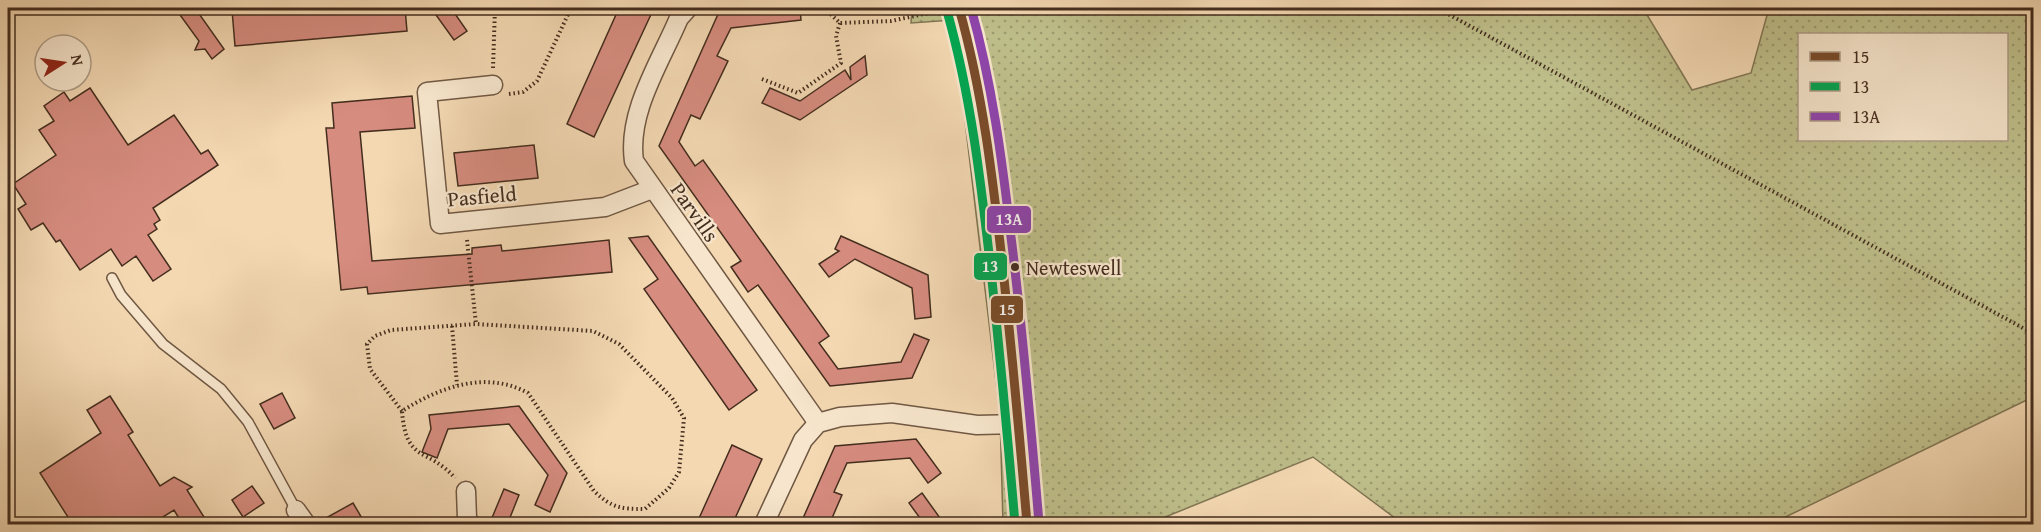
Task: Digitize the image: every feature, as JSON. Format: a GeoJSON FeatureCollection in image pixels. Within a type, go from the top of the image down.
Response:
{"type":"FeatureCollection","features":[{"type":"Feature","properties":{"kind":"street","name":"Parvills"},"geometry":{"type":"LineString","coordinates":[[688,8],[679,18],[634,122],[631,141],[634,161],[818,423]]}},
{"type":"Feature","properties":{"kind":"street"},"geometry":{"type":"LineString","coordinates":[[949,9],[970,45],[990,157],[1020,424],[1027,525]]}},
{"type":"Feature","properties":{"kind":"street","name":"Pasfield"},"geometry":{"type":"LineString","coordinates":[[493,85],[427,92],[440,224],[605,207],[652,189]]}},
{"type":"Feature","properties":{"kind":"street"},"geometry":{"type":"LineString","coordinates":[[764,525],[803,440],[818,423],[849,416],[892,413],[977,425],[1020,424]]}},
{"type":"Feature","properties":{"kind":"street"},"geometry":{"type":"LineString","coordinates":[[466,491],[466,518],[470,525]]}},
{"type":"Feature","properties":{"kind":"lane"},"geometry":{"type":"LineString","coordinates":[[112,278],[121,295],[163,345],[221,389],[248,422],[301,517]]}},
{"type":"Feature","properties":{"kind":"path"},"geometry":{"type":"LineString","coordinates":[[495,8],[493,85],[501,95],[523,92],[537,81],[571,8]]}},
{"type":"Feature","properties":{"kind":"path"},"geometry":{"type":"LineString","coordinates":[[824,8],[840,22],[891,21],[949,9]]}},
{"type":"Feature","properties":{"kind":"path"},"geometry":{"type":"LineString","coordinates":[[1437,8],[2034,334]]}},
{"type":"Feature","properties":{"kind":"path"},"geometry":{"type":"LineString","coordinates":[[762,79],[798,93],[841,63],[836,36],[840,22]]}},
{"type":"Feature","properties":{"kind":"path"},"geometry":{"type":"LineString","coordinates":[[465,221],[476,324]]}},
{"type":"Feature","properties":{"kind":"path"},"geometry":{"type":"LineString","coordinates":[[402,411],[429,394],[457,385],[512,384],[528,393],[594,491],[608,505],[627,509],[645,509],[669,488],[679,472],[684,418],[672,398],[619,344],[593,331],[476,324],[391,330],[375,336],[367,344],[370,369],[402,411],[404,430],[416,453],[443,464],[466,491]]}},
{"type":"Feature","properties":{"kind":"path"},"geometry":{"type":"LineString","coordinates":[[452,326],[457,385]]}},
{"type":"Feature","properties":{"kind":"green space"},"geometry":{"type":"Polygon","coordinates":[[[912,8],[1643,8],[1692,90],[1751,73],[1769,8],[2033,8],[2033,397],[1771,524],[1403,524],[1313,457],[1148,524],[1003,524],[1000,415],[953,20],[911,23],[912,8]]]}},
{"type":"Feature","properties":{"kind":"building"},"geometry":{"type":"Polygon","coordinates":[[[175,8],[195,8],[224,49],[212,59],[205,49],[195,50],[199,41],[175,8]]]}},
{"type":"Feature","properties":{"kind":"building"},"geometry":{"type":"Polygon","coordinates":[[[258,8],[258,13],[327,8],[405,8],[407,31],[235,46],[232,10],[258,8]]]}},
{"type":"Feature","properties":{"kind":"building"},"geometry":{"type":"Polygon","coordinates":[[[431,8],[451,8],[467,31],[454,40],[431,8]]]}},
{"type":"Feature","properties":{"kind":"building"},"geometry":{"type":"Polygon","coordinates":[[[619,8],[654,8],[594,137],[567,124],[619,8]]]}},
{"type":"Feature","properties":{"kind":"building"},"geometry":{"type":"Polygon","coordinates":[[[800,8],[801,20],[731,28],[717,56],[728,61],[700,119],[691,115],[679,142],[695,166],[703,160],[829,336],[819,343],[838,369],[901,362],[914,334],[929,340],[912,378],[830,386],[758,285],[748,292],[731,267],[741,261],[659,146],[719,12],[800,8]]]}},
{"type":"Feature","properties":{"kind":"building"},"geometry":{"type":"Polygon","coordinates":[[[865,56],[867,75],[800,120],[762,103],[770,88],[800,101],[845,70],[851,80],[850,67],[865,56]]]}},
{"type":"Feature","properties":{"kind":"building"},"geometry":{"type":"Polygon","coordinates":[[[93,92],[128,145],[174,115],[201,154],[208,150],[218,165],[153,208],[160,220],[154,224],[157,229],[148,235],[171,269],[153,281],[136,256],[122,266],[111,249],[80,270],[60,240],[56,242],[43,223],[31,230],[18,209],[26,204],[13,184],[56,155],[39,130],[54,121],[44,106],[63,93],[70,101],[82,93],[93,92]]]}},
{"type":"Feature","properties":{"kind":"building"},"geometry":{"type":"Polygon","coordinates":[[[412,96],[415,128],[360,132],[372,261],[472,254],[472,248],[501,245],[502,251],[609,240],[612,272],[368,294],[367,287],[341,290],[326,128],[334,128],[332,103],[412,96]]]}},
{"type":"Feature","properties":{"kind":"building"},"geometry":{"type":"Polygon","coordinates":[[[534,145],[538,178],[458,186],[454,153],[534,145]]]}},
{"type":"Feature","properties":{"kind":"building"},"geometry":{"type":"Polygon","coordinates":[[[648,236],[757,390],[729,410],[644,289],[658,279],[629,238],[648,236]]]}},
{"type":"Feature","properties":{"kind":"building"},"geometry":{"type":"Polygon","coordinates":[[[841,236],[928,275],[931,317],[915,319],[912,288],[855,259],[829,277],[819,264],[839,251],[835,249],[841,236]]]}},
{"type":"Feature","properties":{"kind":"building"},"geometry":{"type":"Polygon","coordinates":[[[282,393],[295,418],[274,429],[260,404],[282,393]]]}},
{"type":"Feature","properties":{"kind":"building"},"geometry":{"type":"Polygon","coordinates":[[[110,396],[133,432],[128,435],[160,486],[174,477],[192,487],[187,490],[209,525],[183,525],[174,510],[150,525],[73,525],[40,473],[101,433],[87,410],[110,396]]]}},
{"type":"Feature","properties":{"kind":"building"},"geometry":{"type":"Polygon","coordinates":[[[519,406],[567,473],[550,512],[535,505],[548,475],[509,424],[448,429],[437,458],[422,452],[431,429],[429,415],[519,406]]]}},
{"type":"Feature","properties":{"kind":"building"},"geometry":{"type":"Polygon","coordinates":[[[916,439],[941,473],[928,483],[910,458],[847,463],[834,492],[842,495],[829,525],[800,525],[835,446],[916,439]]]}},
{"type":"Feature","properties":{"kind":"building"},"geometry":{"type":"Polygon","coordinates":[[[732,445],[762,459],[732,525],[696,525],[732,445]]]}},
{"type":"Feature","properties":{"kind":"building"},"geometry":{"type":"Polygon","coordinates":[[[252,486],[264,503],[243,517],[232,500],[252,486]]]}},
{"type":"Feature","properties":{"kind":"building"},"geometry":{"type":"Polygon","coordinates":[[[504,489],[519,495],[507,525],[489,525],[504,489]]]}},
{"type":"Feature","properties":{"kind":"building"},"geometry":{"type":"Polygon","coordinates":[[[922,493],[945,525],[925,525],[909,503],[922,493]]]}},
{"type":"Feature","properties":{"kind":"building"},"geometry":{"type":"Polygon","coordinates":[[[353,503],[366,525],[317,525],[317,523],[353,503]]]}},
{"type":"Feature","properties":{"kind":"transit line","name":"15"},"geometry":{"type":"LineString","coordinates":[[959,8],[975,72],[991,170],[1027,524]]}},
{"type":"Feature","properties":{"kind":"transit line","name":"13A"},"geometry":{"type":"LineString","coordinates":[[971,8],[991,93],[1004,179],[1023,344],[1039,523]]}},
{"type":"Feature","properties":{"kind":"transit line","name":"13"},"geometry":{"type":"LineString","coordinates":[[947,11],[963,75],[979,172],[1004,398],[1015,524]]}},
{"type":"Feature","properties":{"kind":"place","name":"Newteswell"},"geometry":{"type":"Point","coordinates":[1015,267]}}]}
